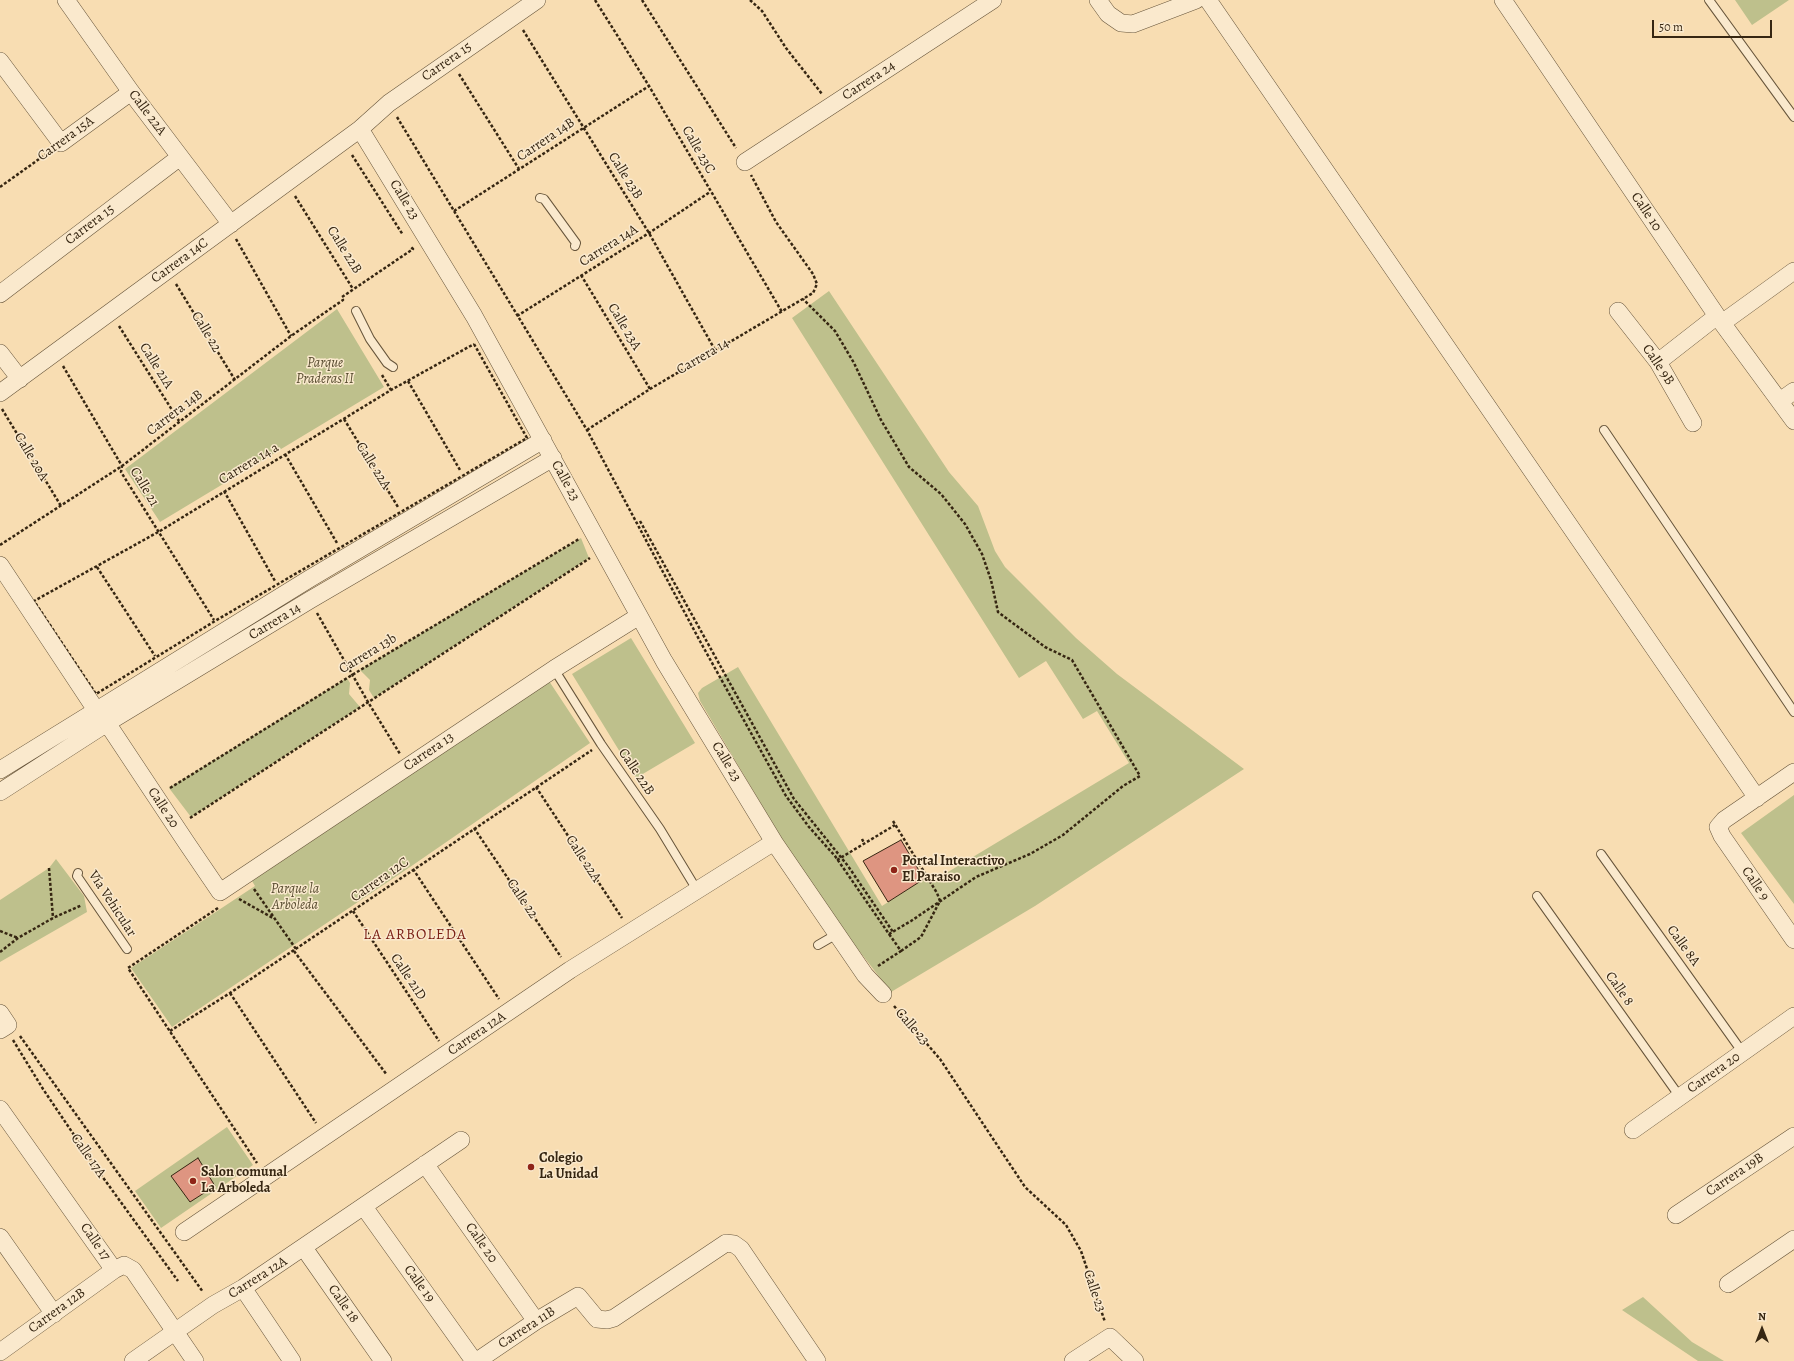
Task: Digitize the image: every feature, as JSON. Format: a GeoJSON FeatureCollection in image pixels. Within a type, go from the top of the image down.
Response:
{"type":"FeatureCollection","features":[{"type":"Feature","properties":{"kind":"street","name":"Calle 22A"},"geometry":{"type":"LineString","coordinates":[[66,0],[233,232]]}},
{"type":"Feature","properties":{"kind":"street","name":"Carrera 15"},"geometry":{"type":"LineString","coordinates":[[360,129],[389,103],[537,0]]}},
{"type":"Feature","properties":{"kind":"street","name":"Carrera 24"},"geometry":{"type":"LineString","coordinates":[[745,162],[993,0]]}},
{"type":"Feature","properties":{"kind":"street"},"geometry":{"type":"LineString","coordinates":[[1098,0],[1108,14],[1121,23],[1133,24],[1196,0]]}},
{"type":"Feature","properties":{"kind":"street"},"geometry":{"type":"LineString","coordinates":[[1208,0],[1757,798],[1794,772]]}},
{"type":"Feature","properties":{"kind":"street","name":"Calle 10"},"geometry":{"type":"LineString","coordinates":[[1503,0],[1720,319],[1794,421]]}},
{"type":"Feature","properties":{"kind":"street"},"geometry":{"type":"LineString","coordinates":[[0,61],[61,143]]}},
{"type":"Feature","properties":{"kind":"street","name":"Carrera 15A"},"geometry":{"type":"LineString","coordinates":[[61,143],[131,92]]}},
{"type":"Feature","properties":{"kind":"street","name":"Carrera 14C"},"geometry":{"type":"LineString","coordinates":[[0,393],[233,232],[287,184],[360,129]]}},
{"type":"Feature","properties":{"kind":"street","name":"Calle 23"},"geometry":{"type":"LineString","coordinates":[[360,129],[474,316],[664,661],[774,842],[865,975],[883,994]]}},
{"type":"Feature","properties":{"kind":"street","name":"Carrera 15"},"geometry":{"type":"LineString","coordinates":[[0,294],[180,157]]}},
{"type":"Feature","properties":{"kind":"street"},"geometry":{"type":"LineString","coordinates":[[1658,362],[1720,319],[1794,271]]}},
{"type":"Feature","properties":{"kind":"street","name":"Calle 9B"},"geometry":{"type":"LineString","coordinates":[[1618,311],[1658,362],[1693,423]]}},
{"type":"Feature","properties":{"kind":"street"},"geometry":{"type":"LineString","coordinates":[[0,353],[20,379]]}},
{"type":"Feature","properties":{"kind":"street"},"geometry":{"type":"LineString","coordinates":[[1780,401],[1794,391]]}},
{"type":"Feature","properties":{"kind":"street","name":"Carrera 14"},"geometry":{"type":"LineString","coordinates":[[0,770],[309,579],[543,440]]}},
{"type":"Feature","properties":{"kind":"street","name":"Carrera 14"},"geometry":{"type":"LineString","coordinates":[[0,792],[107,723],[310,600],[553,458]]}},
{"type":"Feature","properties":{"kind":"street"},"geometry":{"type":"LineString","coordinates":[[0,565],[96,710]]}},
{"type":"Feature","properties":{"kind":"street","name":"Carrera 13"},"geometry":{"type":"LineString","coordinates":[[222,895],[244,877],[554,668],[639,616]]}},
{"type":"Feature","properties":{"kind":"street","name":"Calle 20"},"geometry":{"type":"LineString","coordinates":[[107,723],[222,895]]}},
{"type":"Feature","properties":{"kind":"street","name":"Calle 9"},"geometry":{"type":"LineString","coordinates":[[1757,798],[1724,820],[1718,827],[1722,836],[1794,940]]}},
{"type":"Feature","properties":{"kind":"street","name":"Carrera 12A"},"geometry":{"type":"LineString","coordinates":[[184,1232],[570,970],[774,842]]}},
{"type":"Feature","properties":{"kind":"street","name":"Carrera 20"},"geometry":{"type":"LineString","coordinates":[[1633,1130],[1794,1016]]}},
{"type":"Feature","properties":{"kind":"street","name":"Calle 17"},"geometry":{"type":"LineString","coordinates":[[1,1113],[114,1270],[124,1265],[133,1270],[195,1361]]}},
{"type":"Feature","properties":{"kind":"street","name":"Carrera 19B"},"geometry":{"type":"LineString","coordinates":[[1676,1215],[1794,1136]]}},
{"type":"Feature","properties":{"kind":"street","name":"Carrera 12A"},"geometry":{"type":"LineString","coordinates":[[133,1361],[174,1331],[304,1248],[461,1140]]}},
{"type":"Feature","properties":{"kind":"street","name":"Calle 20"},"geometry":{"type":"LineString","coordinates":[[425,1164],[536,1321]]}},
{"type":"Feature","properties":{"kind":"street","name":"Calle 19"},"geometry":{"type":"LineString","coordinates":[[364,1207],[476,1361]]}},
{"type":"Feature","properties":{"kind":"street"},"geometry":{"type":"LineString","coordinates":[[0,1237],[54,1314]]}},
{"type":"Feature","properties":{"kind":"street"},"geometry":{"type":"LineString","coordinates":[[1728,1284],[1794,1239]]}},
{"type":"Feature","properties":{"kind":"street","name":"Carrera 11B"},"geometry":{"type":"LineString","coordinates":[[476,1361],[536,1321],[578,1296],[597,1319],[607,1320],[614,1318],[726,1243],[734,1244],[741,1249],[817,1361]]}},
{"type":"Feature","properties":{"kind":"street","name":"Calle 18"},"geometry":{"type":"LineString","coordinates":[[304,1248],[383,1361]]}},
{"type":"Feature","properties":{"kind":"street","name":"Carrera 12B"},"geometry":{"type":"LineString","coordinates":[[0,1352],[114,1270]]}},
{"type":"Feature","properties":{"kind":"street"},"geometry":{"type":"LineString","coordinates":[[243,1288],[292,1361]]}},
{"type":"Feature","properties":{"kind":"street"},"geometry":{"type":"LineString","coordinates":[[1073,1361],[1110,1337],[1135,1361]]}},
{"type":"Feature","properties":{"kind":"lane"},"geometry":{"type":"LineString","coordinates":[[1709,0],[1794,117]]}},
{"type":"Feature","properties":{"kind":"lane"},"geometry":{"type":"LineString","coordinates":[[540,198],[544,199],[576,243],[576,246]]}},
{"type":"Feature","properties":{"kind":"lane"},"geometry":{"type":"LineString","coordinates":[[356,311],[370,339],[387,364],[393,367]]}},
{"type":"Feature","properties":{"kind":"lane"},"geometry":{"type":"LineString","coordinates":[[1604,430],[1794,712]]}},
{"type":"Feature","properties":{"kind":"lane","name":"Calle 22B"},"geometry":{"type":"LineString","coordinates":[[554,668],[601,744],[660,829],[697,890]]}},
{"type":"Feature","properties":{"kind":"lane","name":"Calle 8A"},"geometry":{"type":"LineString","coordinates":[[1601,854],[1743,1053]]}},
{"type":"Feature","properties":{"kind":"lane","name":"Vía Vehicular"},"geometry":{"type":"LineString","coordinates":[[78,873],[77,876],[127,949]]}},
{"type":"Feature","properties":{"kind":"lane","name":"Calle 8"},"geometry":{"type":"LineString","coordinates":[[1537,896],[1680,1097]]}},
{"type":"Feature","properties":{"kind":"lane"},"geometry":{"type":"LineString","coordinates":[[818,945],[837,934]]}},
{"type":"Feature","properties":{"kind":"path","name":"Calle 23C"},"geometry":{"type":"LineString","coordinates":[[595,0],[649,86],[782,312]]}},
{"type":"Feature","properties":{"kind":"path"},"geometry":{"type":"LineString","coordinates":[[642,0],[745,162]]}},
{"type":"Feature","properties":{"kind":"path"},"geometry":{"type":"LineString","coordinates":[[750,0],[762,11],[786,48],[831,106]]}},
{"type":"Feature","properties":{"kind":"path","name":"Calle 23B"},"geometry":{"type":"LineString","coordinates":[[514,16],[649,233],[715,350]]}},
{"type":"Feature","properties":{"kind":"path"},"geometry":{"type":"LineString","coordinates":[[450,60],[519,170]]}},
{"type":"Feature","properties":{"kind":"path","name":"Carrera 14B"},"geometry":{"type":"LineString","coordinates":[[454,211],[649,86]]}},
{"type":"Feature","properties":{"kind":"path"},"geometry":{"type":"LineString","coordinates":[[389,103],[587,430],[704,649],[786,796],[809,827],[837,860],[901,951]]}},
{"type":"Feature","properties":{"kind":"path","name":"Carrera 15A"},"geometry":{"type":"LineString","coordinates":[[0,187],[61,143]]}},
{"type":"Feature","properties":{"kind":"path"},"geometry":{"type":"LineString","coordinates":[[353,155],[404,236]]}},
{"type":"Feature","properties":{"kind":"path","name":"Carrera 14"},"geometry":{"type":"LineString","coordinates":[[587,430],[650,389],[812,294],[817,284],[812,274],[776,222],[745,162]]}},
{"type":"Feature","properties":{"kind":"path","name":"Calle 22B"},"geometry":{"type":"LineString","coordinates":[[287,184],[353,290],[413,249],[408,243]]}},
{"type":"Feature","properties":{"kind":"path","name":"Carrera 14A"},"geometry":{"type":"LineString","coordinates":[[517,316],[649,233],[710,192]]}},
{"type":"Feature","properties":{"kind":"path"},"geometry":{"type":"LineString","coordinates":[[233,232],[291,336]]}},
{"type":"Feature","properties":{"kind":"path","name":"Calle 23A"},"geometry":{"type":"LineString","coordinates":[[581,276],[650,389]]}},
{"type":"Feature","properties":{"kind":"path","name":"Calle 22"},"geometry":{"type":"LineString","coordinates":[[176,283],[235,380]]}},
{"type":"Feature","properties":{"kind":"path","name":"Carrera 14B"},"geometry":{"type":"LineString","coordinates":[[0,545],[122,466],[291,336],[343,300],[342,297],[353,290]]}},
{"type":"Feature","properties":{"kind":"path"},"geometry":{"type":"LineString","coordinates":[[803,299],[835,331],[854,363],[882,420],[909,467],[941,494],[965,524],[982,554],[991,580],[998,612],[1045,647],[1072,660],[1140,776],[1123,786],[1063,834],[1030,854],[976,877],[889,934]]}},
{"type":"Feature","properties":{"kind":"path","name":"Calle 21A"},"geometry":{"type":"LineString","coordinates":[[117,322],[179,421]]}},
{"type":"Feature","properties":{"kind":"path","name":"Carrera 14 a"},"geometry":{"type":"LineString","coordinates":[[156,658],[96,694],[34,601],[160,531],[285,454],[408,381],[474,344],[528,438],[464,476]]}},
{"type":"Feature","properties":{"kind":"path","name":"Calle 21"},"geometry":{"type":"LineString","coordinates":[[60,362],[122,466],[121,472],[160,531],[215,622]]}},
{"type":"Feature","properties":{"kind":"path"},"geometry":{"type":"LineString","coordinates":[[97,567],[156,658],[464,476],[408,381]]}},
{"type":"Feature","properties":{"kind":"path","name":"Calle 20A"},"geometry":{"type":"LineString","coordinates":[[0,407],[61,506]]}},
{"type":"Feature","properties":{"kind":"path","name":"Calle 22A"},"geometry":{"type":"LineString","coordinates":[[344,419],[402,513]]}},
{"type":"Feature","properties":{"kind":"path"},"geometry":{"type":"LineString","coordinates":[[285,454],[340,548]]}},
{"type":"Feature","properties":{"kind":"path"},"geometry":{"type":"LineString","coordinates":[[224,491],[278,586]]}},
{"type":"Feature","properties":{"kind":"path"},"geometry":{"type":"LineString","coordinates":[[640,521],[794,799],[841,858],[893,932]]}},
{"type":"Feature","properties":{"kind":"path","name":"Carrera 13b"},"geometry":{"type":"LineString","coordinates":[[156,796],[570,543],[593,532]]}},
{"type":"Feature","properties":{"kind":"path"},"geometry":{"type":"LineString","coordinates":[[176,827],[602,550]]}},
{"type":"Feature","properties":{"kind":"path"},"geometry":{"type":"LineString","coordinates":[[310,600],[352,675],[408,766]]}},
{"type":"Feature","properties":{"kind":"path","name":"Carrera 12C"},"geometry":{"type":"LineString","coordinates":[[170,1031],[295,950],[413,869],[601,744]]}},
{"type":"Feature","properties":{"kind":"path","name":"Calle 22A"},"geometry":{"type":"LineString","coordinates":[[536,787],[631,931]]}},
{"type":"Feature","properties":{"kind":"path"},"geometry":{"type":"LineString","coordinates":[[865,975],[921,936],[940,901],[938,893],[893,821]]}},
{"type":"Feature","properties":{"kind":"path"},"geometry":{"type":"LineString","coordinates":[[837,860],[895,825]]}},
{"type":"Feature","properties":{"kind":"path","name":"Calle 22"},"geometry":{"type":"LineString","coordinates":[[474,828],[570,970]]}},
{"type":"Feature","properties":{"kind":"path"},"geometry":{"type":"LineString","coordinates":[[862,839],[864,843]]}},
{"type":"Feature","properties":{"kind":"path"},"geometry":{"type":"LineString","coordinates":[[49,868],[52,918]]}},
{"type":"Feature","properties":{"kind":"path"},"geometry":{"type":"LineString","coordinates":[[413,869],[508,1013]]}},
{"type":"Feature","properties":{"kind":"path"},"geometry":{"type":"LineString","coordinates":[[244,877],[295,950],[397,1088]]}},
{"type":"Feature","properties":{"kind":"path"},"geometry":{"type":"LineString","coordinates":[[265,1176],[128,968],[222,895],[273,919]]}},
{"type":"Feature","properties":{"kind":"path"},"geometry":{"type":"LineString","coordinates":[[0,952],[18,938],[52,918],[94,900]]}},
{"type":"Feature","properties":{"kind":"path","name":"Calle 21D"},"geometry":{"type":"LineString","coordinates":[[353,911],[447,1053]]}},
{"type":"Feature","properties":{"kind":"path"},"geometry":{"type":"LineString","coordinates":[[0,931],[18,938]]}},
{"type":"Feature","properties":{"kind":"path"},"geometry":{"type":"LineString","coordinates":[[230,993],[325,1136]]}},
{"type":"Feature","properties":{"kind":"path","name":"Calle 23"},"geometry":{"type":"LineString","coordinates":[[883,994],[940,1059],[1025,1187],[1066,1225],[1081,1251],[1110,1337]]}},
{"type":"Feature","properties":{"kind":"path","name":"Calle 17A"},"geometry":{"type":"LineString","coordinates":[[6,1022],[15,1029],[189,1274],[213,1305]]}},
{"type":"Feature","properties":{"kind":"path","name":"Calle 17A"},"geometry":{"type":"LineString","coordinates":[[6,1022],[9,1034],[43,1089],[99,1172],[178,1282]]}},
{"type":"Feature","properties":{"kind":"green space"},"geometry":{"type":"Polygon","coordinates":[[[1735,0],[1789,0],[1752,25],[1735,0]]]}},
{"type":"Feature","properties":{"kind":"green space"},"geometry":{"type":"Polygon","coordinates":[[[829,291],[949,472],[978,506],[995,551],[1005,567],[1076,638],[1117,674],[1244,769],[1035,906],[891,992],[843,930],[783,841],[700,701],[698,693],[702,688],[738,667],[882,906],[924,879],[933,881],[1129,763],[1097,711],[1083,719],[1046,661],[1019,678],[792,318],[829,291]]]}},
{"type":"Feature","properties":{"kind":"green space","name":"Parque Praderas II"},"geometry":{"type":"Polygon","coordinates":[[[337,309],[384,387],[160,522],[125,469],[337,309]]]}},
{"type":"Feature","properties":{"kind":"green space"},"geometry":{"type":"Polygon","coordinates":[[[581,538],[589,558],[374,698],[369,690],[370,680],[360,670],[581,538]]]}},
{"type":"Feature","properties":{"kind":"green space"},"geometry":{"type":"Polygon","coordinates":[[[631,638],[695,743],[636,778],[572,674],[631,638]]]}},
{"type":"Feature","properties":{"kind":"green space"},"geometry":{"type":"Polygon","coordinates":[[[347,678],[350,683],[349,694],[360,707],[191,817],[169,788],[347,678]]]}},
{"type":"Feature","properties":{"kind":"green space","name":"Parque la Arboleda"},"geometry":{"type":"Polygon","coordinates":[[[549,681],[590,743],[413,865],[172,1027],[131,968],[255,886],[252,881],[549,681]]]}},
{"type":"Feature","properties":{"kind":"green space"},"geometry":{"type":"Polygon","coordinates":[[[1794,795],[1794,904],[1741,833],[1794,795]]]}},
{"type":"Feature","properties":{"kind":"green space"},"geometry":{"type":"Polygon","coordinates":[[[56,859],[84,896],[87,912],[0,962],[0,900],[49,868],[56,859]]]}},
{"type":"Feature","properties":{"kind":"green space"},"geometry":{"type":"Polygon","coordinates":[[[227,1127],[253,1165],[161,1228],[135,1191],[227,1127]]]}},
{"type":"Feature","properties":{"kind":"green space"},"geometry":{"type":"Polygon","coordinates":[[[1643,1297],[1692,1342],[1724,1361],[1698,1361],[1622,1310],[1643,1297]]]}},
{"type":"Feature","properties":{"kind":"building","name":"Portal Interactivo El Paraiso"},"geometry":{"type":"Polygon","coordinates":[[[901,840],[924,879],[888,902],[863,861],[901,840]]]}},
{"type":"Feature","properties":{"kind":"building","name":"Salon comunal La Arboleda"},"geometry":{"type":"Polygon","coordinates":[[[198,1158],[215,1186],[190,1202],[171,1176],[198,1158]]]}},
{"type":"Feature","properties":{"kind":"place","name":"Portal Interactivo El Paraiso"},"geometry":{"type":"Point","coordinates":[894,870]}},
{"type":"Feature","properties":{"kind":"place","name":"Colegio La Unidad"},"geometry":{"type":"Point","coordinates":[531,1167]}},
{"type":"Feature","properties":{"kind":"place","name":"Salon comunal La Arboleda"},"geometry":{"type":"Point","coordinates":[193,1181]}},
{"type":"Feature","properties":{"kind":"district","name":"LA ARBOLEDA"},"geometry":{"type":"Point","coordinates":[415,935]}}]}
